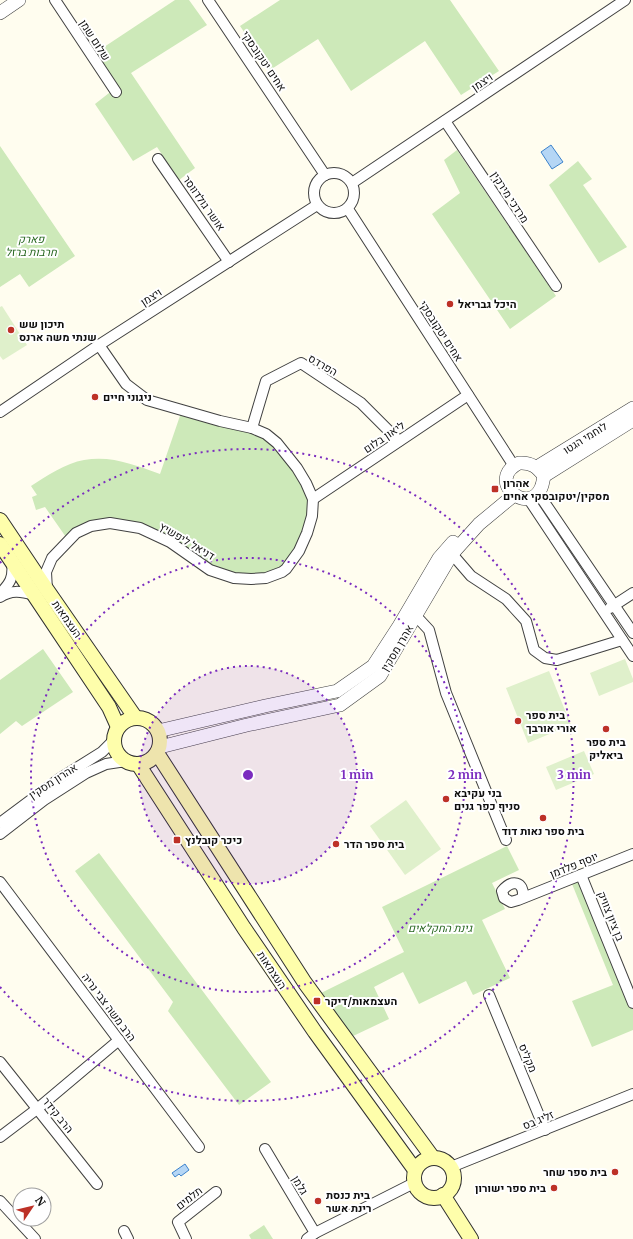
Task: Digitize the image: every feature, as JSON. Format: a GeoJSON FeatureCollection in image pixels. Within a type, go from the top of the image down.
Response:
{"type":"FeatureCollection","features":[{"type":"Feature","properties":{"kind":"main road","name":"העצמאות"},"geometry":{"type":"LineString","coordinates":[[0,520],[135,717]]}},
{"type":"Feature","properties":{"kind":"main road","name":"העצמאות"},"geometry":{"type":"LineString","coordinates":[[0,544],[109,707],[118,727]]}},
{"type":"Feature","properties":{"kind":"main road"},"geometry":{"type":"LineString","coordinates":[[135,717],[142,718],[148,720],[158,731],[160,738],[158,750],[152,759],[146,763],[132,763],[118,755],[114,748],[114,733],[122,722],[135,717]]}},
{"type":"Feature","properties":{"kind":"main road","name":"העצמאות"},"geometry":{"type":"LineString","coordinates":[[158,750],[305,983],[433,1158]]}},
{"type":"Feature","properties":{"kind":"main road","name":"העצמאות"},"geometry":{"type":"LineString","coordinates":[[132,763],[415,1176]]}},
{"type":"Feature","properties":{"kind":"main road"},"geometry":{"type":"LineString","coordinates":[[433,1158],[442,1159],[451,1167],[454,1174],[454,1181],[448,1193],[435,1198],[422,1194],[417,1189],[415,1176],[418,1165],[423,1160],[433,1158]]}},
{"type":"Feature","properties":{"kind":"main road"},"geometry":{"type":"LineString","coordinates":[[443,1195],[471,1239]]}},
{"type":"Feature","properties":{"kind":"street"},"geometry":{"type":"LineString","coordinates":[[0,13],[19,0]]}},
{"type":"Feature","properties":{"kind":"street","name":"שלום שמן"},"geometry":{"type":"LineString","coordinates":[[55,0],[116,92]]}},
{"type":"Feature","properties":{"kind":"street","name":"אחים יטקובסקי"},"geometry":{"type":"LineString","coordinates":[[208,0],[325,175]]}},
{"type":"Feature","properties":{"kind":"street","name":"ויצמן"},"geometry":{"type":"LineString","coordinates":[[352,183],[625,0]]}},
{"type":"Feature","properties":{"kind":"street","name":"מרדכי מירקין"},"geometry":{"type":"LineString","coordinates":[[445,121],[556,286]]}},
{"type":"Feature","properties":{"kind":"street","name":"אושר גולדווסר"},"geometry":{"type":"LineString","coordinates":[[158,159],[229,262]]}},
{"type":"Feature","properties":{"kind":"street"},"geometry":{"type":"LineString","coordinates":[[334,173],[341,174],[352,183],[354,194],[353,200],[348,209],[335,214],[322,210],[317,205],[314,196],[314,189],[317,183],[325,175],[334,173]]}},
{"type":"Feature","properties":{"kind":"street","name":"ויצמן"},"geometry":{"type":"LineString","coordinates":[[0,412],[99,345],[317,205]]}},
{"type":"Feature","properties":{"kind":"street","name":"אחים יטקובסקי"},"geometry":{"type":"LineString","coordinates":[[348,209],[514,466]]}},
{"type":"Feature","properties":{"kind":"street","name":"דניאל ליפשיץ"},"geometry":{"type":"LineString","coordinates":[[47,590],[46,572],[52,558],[76,533],[91,526],[110,523],[140,528],[170,542],[210,570],[234,578],[251,580],[266,578],[286,570],[299,551],[307,533],[312,516],[313,499],[306,483],[297,468],[277,443],[266,434],[252,428],[220,421],[147,400],[126,384],[99,345]]}},
{"type":"Feature","properties":{"kind":"street","name":"הפרדס"},"geometry":{"type":"LineString","coordinates":[[252,428],[266,381],[301,364],[361,403],[400,441]]}},
{"type":"Feature","properties":{"kind":"street","name":"ליאון בלום"},"geometry":{"type":"LineString","coordinates":[[313,499],[468,395]]}},
{"type":"Feature","properties":{"kind":"street","name":"לוחמי הגטו"},"geometry":{"type":"LineString","coordinates":[[540,472],[633,408]]}},
{"type":"Feature","properties":{"kind":"street","name":"לוחמי הגטו"},"geometry":{"type":"LineString","coordinates":[[540,472],[633,420]]}},
{"type":"Feature","properties":{"kind":"street"},"geometry":{"type":"LineString","coordinates":[[519,463],[532,464],[540,472],[542,487],[533,496],[518,498],[511,492],[507,479],[510,470],[514,466],[519,463]]}},
{"type":"Feature","properties":{"kind":"street","name":"אהרן מסקין"},"geometry":{"type":"LineString","coordinates":[[158,750],[248,725],[340,705],[380,676],[452,554],[511,492]]}},
{"type":"Feature","properties":{"kind":"street","name":"אהרן מסקין"},"geometry":{"type":"LineString","coordinates":[[158,731],[258,707],[337,691],[374,666],[439,558],[472,521],[511,492]]}},
{"type":"Feature","properties":{"kind":"street"},"geometry":{"type":"LineString","coordinates":[[533,496],[615,605],[633,633]]}},
{"type":"Feature","properties":{"kind":"street"},"geometry":{"type":"LineString","coordinates":[[533,496],[603,611],[633,656]]}},
{"type":"Feature","properties":{"kind":"street"},"geometry":{"type":"LineString","coordinates":[[452,554],[471,576],[506,599],[526,621],[534,650],[545,658],[557,660],[622,640]]}},
{"type":"Feature","properties":{"kind":"street"},"geometry":{"type":"LineString","coordinates":[[0,595],[12,577],[12,562]]}},
{"type":"Feature","properties":{"kind":"street"},"geometry":{"type":"LineString","coordinates":[[0,595],[12,592],[24,592],[33,595]]}},
{"type":"Feature","properties":{"kind":"street"},"geometry":{"type":"LineString","coordinates":[[603,611],[633,593]]}},
{"type":"Feature","properties":{"kind":"street"},"geometry":{"type":"LineString","coordinates":[[416,616],[429,630],[446,693],[506,840]]}},
{"type":"Feature","properties":{"kind":"street","name":"אהרון מסקין"},"geometry":{"type":"LineString","coordinates":[[0,823],[58,779],[102,752],[113,741]]}},
{"type":"Feature","properties":{"kind":"street","name":"אהרון מסקין"},"geometry":{"type":"LineString","coordinates":[[0,834],[44,800],[86,773],[106,764],[132,763]]}},
{"type":"Feature","properties":{"kind":"street","name":"יוסף פלדמן"},"geometry":{"type":"LineString","coordinates":[[523,897],[633,854]]}},
{"type":"Feature","properties":{"kind":"street","name":"בן ציון צוויק"},"geometry":{"type":"LineString","coordinates":[[581,875],[630,987],[633,1003]]}},
{"type":"Feature","properties":{"kind":"street","name":"הרב משה צבי נריה"},"geometry":{"type":"LineString","coordinates":[[0,882],[120,1040],[198,1147]]}},
{"type":"Feature","properties":{"kind":"street","name":"מקליס"},"geometry":{"type":"LineString","coordinates":[[489,995],[545,1130]]}},
{"type":"Feature","properties":{"kind":"street"},"geometry":{"type":"LineString","coordinates":[[0,1138],[120,1040]]}},
{"type":"Feature","properties":{"kind":"street","name":"הרב קידר"},"geometry":{"type":"LineString","coordinates":[[0,1062],[97,1184]]}},
{"type":"Feature","properties":{"kind":"street","name":"זליג בס"},"geometry":{"type":"LineString","coordinates":[[451,1167],[633,1094]]}},
{"type":"Feature","properties":{"kind":"street","name":"גלמן"},"geometry":{"type":"LineString","coordinates":[[265,1149],[311,1236]]}},
{"type":"Feature","properties":{"kind":"street"},"geometry":{"type":"LineString","coordinates":[[311,1236],[415,1176]]}},
{"type":"Feature","properties":{"kind":"street","name":"תלמים"},"geometry":{"type":"LineString","coordinates":[[186,1239],[178,1222],[216,1192]]}},
{"type":"Feature","properties":{"kind":"street"},"geometry":{"type":"LineString","coordinates":[[0,1201],[35,1239]]}},
{"type":"Feature","properties":{"kind":"green space"},"geometry":{"type":"Polygon","coordinates":[[[175,0],[189,0],[207,25],[131,73],[195,168],[179,180],[157,147],[133,161],[95,104],[118,86],[95,53],[175,0]]]}},
{"type":"Feature","properties":{"kind":"green space"},"geometry":{"type":"Polygon","coordinates":[[[280,0],[450,0],[499,71],[461,95],[425,41],[351,91],[318,39],[270,70],[240,26],[280,0]]]}},
{"type":"Feature","properties":{"kind":"green space","name":"פארק חרבות ברזל"},"geometry":{"type":"Polygon","coordinates":[[[0,146],[75,256],[29,287],[20,274],[0,287],[0,146]]]}},
{"type":"Feature","properties":{"kind":"green space"},"geometry":{"type":"Polygon","coordinates":[[[457,150],[556,296],[510,329],[432,214],[460,193],[444,160],[457,150]]]}},
{"type":"Feature","properties":{"kind":"green space"},"geometry":{"type":"Polygon","coordinates":[[[578,161],[592,179],[583,185],[627,247],[599,263],[549,185],[578,161]]]}},
{"type":"Feature","properties":{"kind":"green space"},"geometry":{"type":"Polygon","coordinates":[[[2,306],[27,345],[3,360],[0,356],[0,307],[2,306]]]}},
{"type":"Feature","properties":{"kind":"green space"},"geometry":{"type":"Polygon","coordinates":[[[182,410],[266,434],[306,483],[311,516],[284,571],[234,578],[170,542],[110,523],[68,540],[45,507],[36,510],[32,497],[37,495],[31,486],[56,470],[70,464],[94,459],[113,460],[132,464],[160,474],[182,410]]]}},
{"type":"Feature","properties":{"kind":"green space"},"geometry":{"type":"Polygon","coordinates":[[[43,649],[73,692],[22,726],[16,721],[0,734],[0,680],[43,649]]]}},
{"type":"Feature","properties":{"kind":"green space"},"geometry":{"type":"Polygon","coordinates":[[[625,659],[633,682],[599,696],[590,673],[625,659]]]}},
{"type":"Feature","properties":{"kind":"green space"},"geometry":{"type":"Polygon","coordinates":[[[549,671],[571,725],[528,743],[506,688],[549,671]]]}},
{"type":"Feature","properties":{"kind":"green space"},"geometry":{"type":"Polygon","coordinates":[[[584,751],[594,774],[556,790],[546,767],[584,751]]]}},
{"type":"Feature","properties":{"kind":"green space"},"geometry":{"type":"Polygon","coordinates":[[[406,800],[441,849],[405,875],[370,826],[406,800]]]}},
{"type":"Feature","properties":{"kind":"green space","name":"גינת החקלאים"},"geometry":{"type":"Polygon","coordinates":[[[507,846],[519,870],[492,883],[505,909],[482,920],[510,978],[473,995],[466,981],[419,1004],[403,972],[374,987],[389,1019],[351,1037],[321,993],[404,952],[382,907],[507,846]]]}},
{"type":"Feature","properties":{"kind":"green space"},"geometry":{"type":"Polygon","coordinates":[[[99,853],[271,1082],[239,1105],[168,1011],[173,1002],[75,871],[99,853]]]}},
{"type":"Feature","properties":{"kind":"green space"},"geometry":{"type":"Polygon","coordinates":[[[581,875],[633,1003],[633,1030],[592,1047],[572,1001],[613,985],[570,879],[581,875]]]}},
{"type":"Feature","properties":{"kind":"green space"},"geometry":{"type":"Polygon","coordinates":[[[264,1225],[273,1239],[251,1239],[249,1235],[264,1225]]]}},
{"type":"Feature","properties":{"kind":"water"},"geometry":{"type":"Polygon","coordinates":[[[551,145],[563,162],[552,169],[541,152],[551,145]]]}},
{"type":"Feature","properties":{"kind":"water"},"geometry":{"type":"Polygon","coordinates":[[[185,1164],[189,1170],[181,1176],[179,1174],[175,1177],[172,1173],[185,1164]]]}},
{"type":"Feature","properties":{"kind":"place","name":"היכל גבריאל"},"geometry":{"type":"Point","coordinates":[450,304]}},
{"type":"Feature","properties":{"kind":"place","name":"תיכון שש שנתי משה ארנס"},"geometry":{"type":"Point","coordinates":[11,330]}},
{"type":"Feature","properties":{"kind":"place","name":"ניגוני חיים"},"geometry":{"type":"Point","coordinates":[95,397]}},
{"type":"Feature","properties":{"kind":"place","name":"אהרון מסקין/יטקובסקי אחים"},"geometry":{"type":"Point","coordinates":[495,489]}},
{"type":"Feature","properties":{"kind":"place","name":"בית ספר אורי אורבך"},"geometry":{"type":"Point","coordinates":[518,721]}},
{"type":"Feature","properties":{"kind":"place","name":"בית ספר ביאליק"},"geometry":{"type":"Point","coordinates":[606,729]}},
{"type":"Feature","properties":{"kind":"place","name":"בני עקיבא סניף כפר גנים"},"geometry":{"type":"Point","coordinates":[446,799]}},
{"type":"Feature","properties":{"kind":"place","name":"בית ספר נאות דוד"},"geometry":{"type":"Point","coordinates":[543,818]}},
{"type":"Feature","properties":{"kind":"place","name":"כיכר קובלנץ"},"geometry":{"type":"Point","coordinates":[177,840]}},
{"type":"Feature","properties":{"kind":"place","name":"בית ספר הדר"},"geometry":{"type":"Point","coordinates":[336,844]}},
{"type":"Feature","properties":{"kind":"place","name":"העצמאות/דיקר"},"geometry":{"type":"Point","coordinates":[317,1001]}},
{"type":"Feature","properties":{"kind":"place","name":"בית ספר שחר"},"geometry":{"type":"Point","coordinates":[615,1172]}},
{"type":"Feature","properties":{"kind":"place","name":"בית ספר ישורון"},"geometry":{"type":"Point","coordinates":[554,1188]}},
{"type":"Feature","properties":{"kind":"place","name":"בית כנסת רינת אשר"},"geometry":{"type":"Point","coordinates":[318,1201]}}]}
